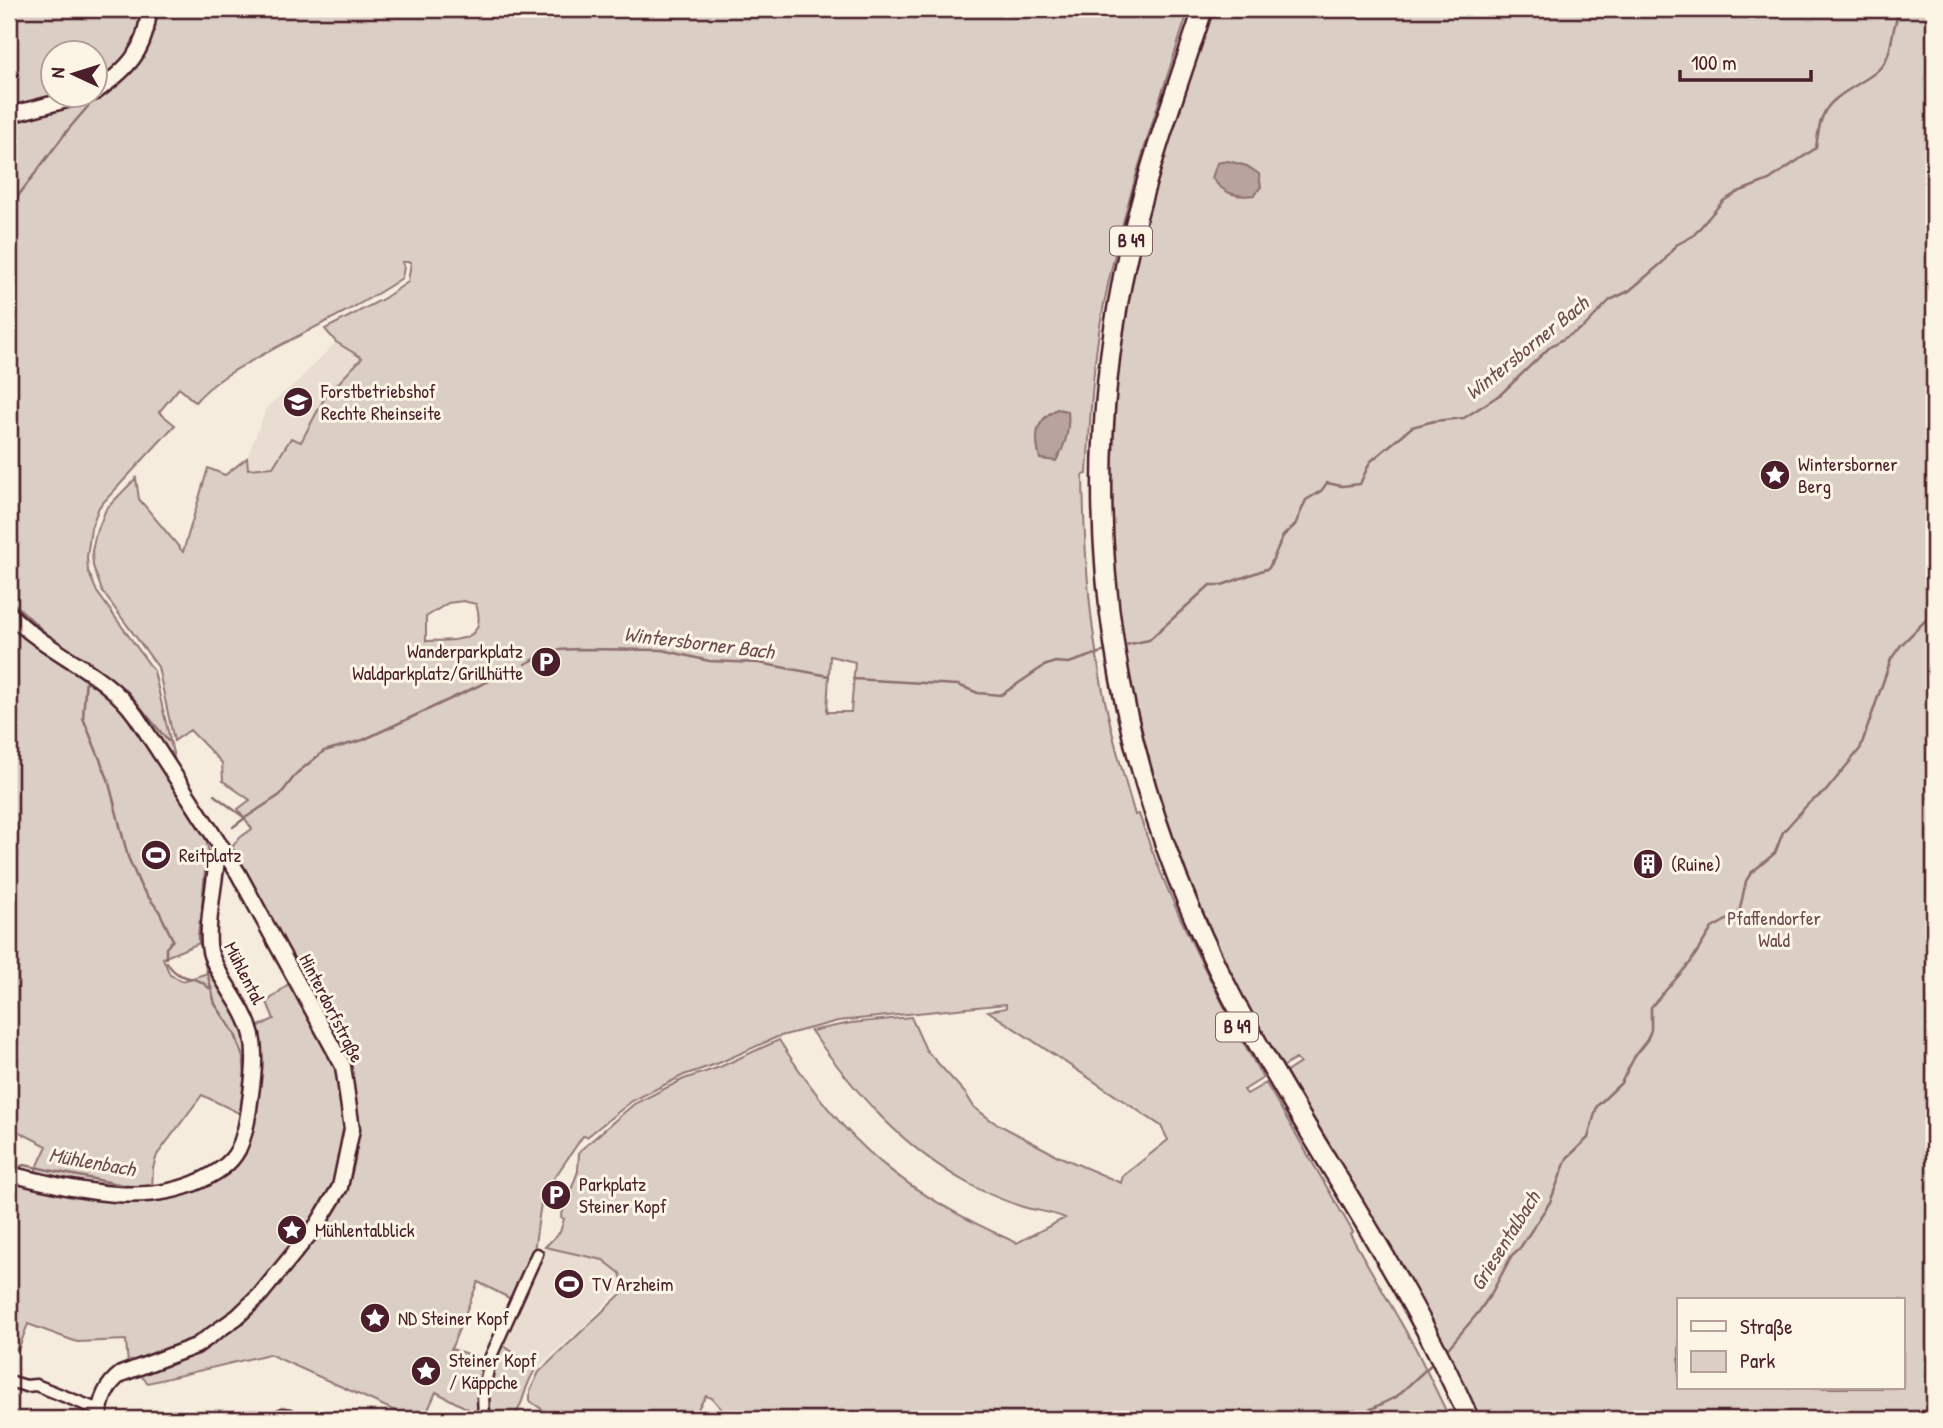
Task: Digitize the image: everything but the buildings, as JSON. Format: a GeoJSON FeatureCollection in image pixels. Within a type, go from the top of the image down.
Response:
{"type":"FeatureCollection","features":[{"type":"Feature","properties":{"kind":"highway","name":"B 49"},"geometry":{"type":"LineString","coordinates":[[1192,9],[1137,178],[1113,271],[1098,359],[1095,482],[1113,644],[1126,714],[1144,803],[1231,995],[1365,1234],[1445,1367],[1469,1419]]}},
{"type":"Feature","properties":{"kind":"highway","name":"B 49"},"geometry":{"type":"LineString","coordinates":[[1095,482],[1109,359],[1123,274],[1147,181],[1203,9]]}},
{"type":"Feature","properties":{"kind":"highway","name":"B 49"},"geometry":{"type":"LineString","coordinates":[[1365,1234],[1458,1419]]}},
{"type":"Feature","properties":{"kind":"street"},"geometry":{"type":"LineString","coordinates":[[108,83],[133,59],[145,38],[149,9]]}},
{"type":"Feature","properties":{"kind":"street"},"geometry":{"type":"LineString","coordinates":[[9,115],[38,108]]}},
{"type":"Feature","properties":{"kind":"street"},"geometry":{"type":"LineString","coordinates":[[9,613],[26,631],[104,681],[119,695],[222,847]]}},
{"type":"Feature","properties":{"kind":"street","name":"Mühlental"},"geometry":{"type":"LineString","coordinates":[[9,1174],[89,1190],[142,1195],[195,1183],[220,1170],[234,1156],[246,1124],[254,1060],[252,1035],[246,1017],[218,968],[209,946],[217,859],[222,847]]}},
{"type":"Feature","properties":{"kind":"street","name":"Hinterdorfstraße"},"geometry":{"type":"LineString","coordinates":[[99,1415],[111,1381],[121,1374],[196,1346],[237,1317],[260,1296],[317,1225],[340,1186],[352,1129],[343,1066],[304,991],[222,847]]}},
{"type":"Feature","properties":{"kind":"street"},"geometry":{"type":"LineString","coordinates":[[486,1417],[483,1393],[491,1356],[537,1254]]}},
{"type":"Feature","properties":{"kind":"street"},"geometry":{"type":"LineString","coordinates":[[9,1381],[26,1386],[36,1385],[99,1415]]}},
{"type":"Feature","properties":{"kind":"street"},"geometry":{"type":"LineString","coordinates":[[272,1419],[283,1414],[290,1415],[293,1419]]}},
{"type":"Feature","properties":{"kind":"shaded area"},"geometry":{"type":"Polygon","coordinates":[[[1228,161],[1247,166],[1259,174],[1261,187],[1254,195],[1230,193],[1212,178],[1217,163],[1228,161]]]}},
{"type":"Feature","properties":{"kind":"shaded area","name":"Forstbetriebshof Rechte Rheinseite"},"geometry":{"type":"Polygon","coordinates":[[[336,342],[362,358],[325,397],[300,442],[291,438],[273,467],[248,469],[247,458],[267,407],[298,381],[336,342]]]}},
{"type":"Feature","properties":{"kind":"shaded area"},"geometry":{"type":"Polygon","coordinates":[[[1057,409],[1068,411],[1065,443],[1056,461],[1040,459],[1037,436],[1040,424],[1057,409]]]}},
{"type":"Feature","properties":{"kind":"shaded area"},"geometry":{"type":"Polygon","coordinates":[[[545,1247],[603,1260],[620,1273],[623,1286],[536,1369],[500,1343],[545,1247]]]}},
{"type":"Feature","properties":{"kind":"green space"},"geometry":{"type":"Polygon","coordinates":[[[9,9],[148,9],[132,58],[108,78],[108,38],[38,38],[38,105],[9,112],[9,9]]]}},
{"type":"Feature","properties":{"kind":"green space"},"geometry":{"type":"Polygon","coordinates":[[[151,9],[1189,9],[1128,202],[1098,339],[1087,474],[1083,475],[1089,593],[1101,682],[1135,815],[1139,814],[1165,883],[1195,949],[1263,1078],[1244,1090],[1247,1094],[1266,1083],[1353,1232],[1350,1234],[1416,1349],[1450,1419],[730,1419],[712,1398],[706,1396],[696,1419],[556,1419],[530,1401],[530,1391],[539,1372],[625,1290],[620,1273],[603,1260],[545,1247],[560,1232],[564,1219],[561,1217],[578,1171],[579,1153],[634,1104],[684,1079],[720,1067],[779,1040],[829,1109],[881,1162],[941,1205],[1017,1243],[1065,1218],[988,1194],[922,1153],[863,1097],[811,1031],[851,1023],[911,1017],[926,1050],[966,1094],[974,1107],[992,1121],[1056,1155],[1121,1183],[1123,1176],[1168,1140],[1161,1126],[988,1011],[1006,1008],[1006,1004],[838,1021],[777,1037],[719,1063],[684,1075],[632,1101],[587,1137],[583,1136],[542,1196],[534,1251],[513,1300],[478,1282],[451,1349],[485,1359],[478,1395],[479,1415],[436,1392],[424,1419],[413,1419],[269,1354],[148,1383],[137,1372],[193,1353],[221,1337],[264,1299],[308,1247],[347,1192],[359,1130],[347,1063],[231,849],[238,839],[252,829],[238,809],[250,800],[223,781],[222,763],[190,730],[174,741],[158,667],[102,591],[93,566],[95,537],[106,509],[136,478],[139,499],[183,552],[208,468],[225,475],[247,458],[248,469],[273,467],[291,438],[301,442],[325,397],[362,358],[336,342],[325,329],[383,299],[408,282],[411,262],[402,262],[402,278],[387,288],[232,372],[195,402],[179,388],[159,412],[175,425],[99,507],[91,528],[88,571],[97,592],[154,671],[176,766],[137,708],[28,627],[9,606],[9,119],[39,108],[108,108],[108,82],[117,79],[151,9]],[[463,601],[448,603],[426,617],[426,641],[457,639],[473,633],[479,617],[476,604],[463,601]],[[830,656],[827,712],[851,712],[855,662],[830,656]]]}},
{"type":"Feature","properties":{"kind":"green space","name":"Pfaffendorfer Wald"},"geometry":{"type":"Polygon","coordinates":[[[1206,9],[1934,9],[1934,1419],[1477,1419],[1280,1076],[1300,1063],[1296,1059],[1277,1070],[1185,887],[1139,734],[1112,585],[1106,427],[1124,281],[1206,9]]]}},
{"type":"Feature","properties":{"kind":"green space"},"geometry":{"type":"Polygon","coordinates":[[[9,618],[91,677],[132,716],[202,826],[212,862],[202,942],[163,958],[170,975],[183,981],[214,971],[242,1018],[249,1051],[243,1115],[202,1095],[157,1155],[153,1168],[152,1190],[121,1191],[33,1176],[47,1146],[9,1127],[9,618]]]}},
{"type":"Feature","properties":{"kind":"green space"},"geometry":{"type":"Polygon","coordinates":[[[293,980],[338,1067],[348,1129],[334,1185],[321,1209],[257,1289],[228,1317],[194,1341],[128,1365],[126,1340],[77,1342],[28,1324],[18,1350],[9,1347],[9,1178],[133,1200],[155,1201],[204,1186],[222,1177],[235,1166],[255,1028],[274,1019],[267,1002],[293,980]]]}},
{"type":"Feature","properties":{"kind":"green space"},"geometry":{"type":"Polygon","coordinates":[[[500,1343],[536,1369],[513,1419],[496,1419],[488,1404],[488,1381],[500,1343]]]}},
{"type":"Feature","properties":{"kind":"waterway","name":"Wintersborner Bach"},"geometry":{"type":"LineString","coordinates":[[1121,646],[1149,640],[1210,585],[1222,585],[1269,568],[1283,536],[1295,525],[1306,500],[1321,491],[1327,483],[1342,486],[1360,484],[1370,462],[1412,427],[1434,421],[1464,418],[1501,394],[1551,346],[1584,327],[1610,300],[1629,291],[1663,262],[1676,245],[1693,236],[1723,201],[1769,180],[1816,148],[1826,109],[1838,97],[1875,73],[1884,62],[1899,13]]}},
{"type":"Feature","properties":{"kind":"waterway","name":"Mühlenbach"},"geometry":{"type":"LineString","coordinates":[[9,208],[87,108]]}},
{"type":"Feature","properties":{"kind":"waterway","name":"Mühlenbach"},"geometry":{"type":"LineString","coordinates":[[9,599],[55,642]]}},
{"type":"Feature","properties":{"kind":"waterway","name":"Griesentalbach"},"geometry":{"type":"LineString","coordinates":[[1444,1353],[1491,1294],[1512,1255],[1520,1248],[1550,1202],[1567,1158],[1588,1138],[1597,1106],[1621,1083],[1636,1054],[1647,1040],[1651,1030],[1651,1007],[1690,963],[1712,928],[1739,913],[1746,881],[1751,873],[1775,853],[1783,832],[1808,804],[1826,791],[1860,749],[1891,659],[1934,612]]}},
{"type":"Feature","properties":{"kind":"waterway","name":"Wintersborner Bach"},"geometry":{"type":"LineString","coordinates":[[525,664],[557,650],[663,650],[709,661],[759,663],[829,676]]}},
{"type":"Feature","properties":{"kind":"waterway","name":"Wintersborner Bach"},"geometry":{"type":"LineString","coordinates":[[853,679],[958,685],[978,693],[1001,695],[1044,666],[1055,662],[1069,663],[1108,650]]}},
{"type":"Feature","properties":{"kind":"waterway","name":"Wintersborner Bach"},"geometry":{"type":"LineString","coordinates":[[245,818],[280,795],[297,773],[324,751],[363,740],[510,671]]}},
{"type":"Feature","properties":{"kind":"waterway","name":"Mühlenbach"},"geometry":{"type":"LineString","coordinates":[[102,673],[128,692],[168,741]]}},
{"type":"Feature","properties":{"kind":"waterway","name":"Mühlenbach"},"geometry":{"type":"LineString","coordinates":[[86,677],[83,718],[108,779],[128,857],[141,887],[159,911],[173,940],[166,948],[166,958]]}},
{"type":"Feature","properties":{"kind":"waterway","name":"Mühlenbach"},"geometry":{"type":"LineString","coordinates":[[214,795],[245,818],[233,827]]}},
{"type":"Feature","properties":{"kind":"waterway","name":"Mühlenbach"},"geometry":{"type":"LineString","coordinates":[[202,907],[207,852]]}},
{"type":"Feature","properties":{"kind":"waterway","name":"Mühlenbach"},"geometry":{"type":"LineString","coordinates":[[200,921],[198,938],[201,946]]}},
{"type":"Feature","properties":{"kind":"waterway","name":"Mühlenbach"},"geometry":{"type":"LineString","coordinates":[[202,952],[215,1004],[235,1034],[244,1060],[245,1076],[237,1135]]}},
{"type":"Feature","properties":{"kind":"waterway","name":"Mühlenbach"},"geometry":{"type":"LineString","coordinates":[[167,962],[176,973],[204,983],[209,988]]}},
{"type":"Feature","properties":{"kind":"waterway","name":"Mühlenbach"},"geometry":{"type":"LineString","coordinates":[[17,1168],[24,1165],[133,1187]]}},
{"type":"Feature","properties":{"kind":"waterway","name":"Griesentalbach"},"geometry":{"type":"LineString","coordinates":[[1360,1419],[1365,1412],[1396,1397],[1434,1362]]}},
{"type":"Feature","properties":{"kind":"place","name":"Forstbetriebshof Rechte Rheinseite"},"geometry":{"type":"Point","coordinates":[298,402]}},
{"type":"Feature","properties":{"kind":"place","name":"Wintersborner Berg"},"geometry":{"type":"Point","coordinates":[1775,475]}},
{"type":"Feature","properties":{"kind":"place","name":"Wanderparkplatz Waldparkplatz/Grillhütte"},"geometry":{"type":"Point","coordinates":[546,662]}},
{"type":"Feature","properties":{"kind":"place","name":"Reitplatz"},"geometry":{"type":"Point","coordinates":[156,855]}},
{"type":"Feature","properties":{"kind":"place","name":"(Ruine)"},"geometry":{"type":"Point","coordinates":[1648,864]}},
{"type":"Feature","properties":{"kind":"place","name":"Parkplatz Steiner Kopf"},"geometry":{"type":"Point","coordinates":[556,1195]}},
{"type":"Feature","properties":{"kind":"place","name":"Mühlentalblick"},"geometry":{"type":"Point","coordinates":[292,1230]}},
{"type":"Feature","properties":{"kind":"place","name":"TV Arzheim"},"geometry":{"type":"Point","coordinates":[569,1284]}},
{"type":"Feature","properties":{"kind":"place","name":"ND Steiner Kopf"},"geometry":{"type":"Point","coordinates":[375,1318]}},
{"type":"Feature","properties":{"kind":"place","name":"Steiner Kopf / Käppche"},"geometry":{"type":"Point","coordinates":[426,1371]}}]}
